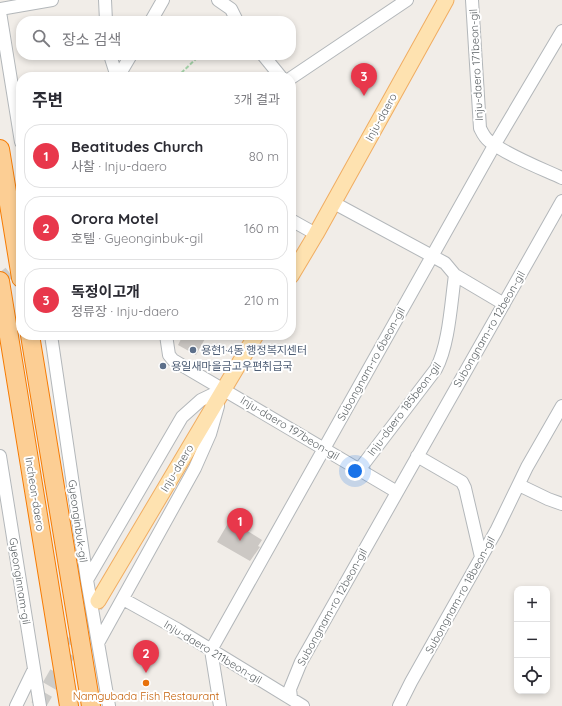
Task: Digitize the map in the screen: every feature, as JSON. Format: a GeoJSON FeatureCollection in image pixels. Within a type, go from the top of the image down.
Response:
{"type":"FeatureCollection","features":[{"type":"Feature","properties":{"kind":"highway"},"geometry":{"type":"LineString","coordinates":[[0,149],[16,247]]}},
{"type":"Feature","properties":{"kind":"highway","name":"Incheon-daero"},"geometry":{"type":"LineString","coordinates":[[0,281],[2,304],[69,706]]}},
{"type":"Feature","properties":{"kind":"highway","name":"Incheon-daero"},"geometry":{"type":"LineString","coordinates":[[31,340],[91,706]]}},
{"type":"Feature","properties":{"kind":"main road","name":"Inju-daero"},"geometry":{"type":"LineString","coordinates":[[296,268],[334,203],[446,0]]}},
{"type":"Feature","properties":{"kind":"main road","name":"Inju-daero"},"geometry":{"type":"LineString","coordinates":[[98,601],[253,340]]}},
{"type":"Feature","properties":{"kind":"street"},"geometry":{"type":"LineString","coordinates":[[16,111],[0,11],[52,0]]}},
{"type":"Feature","properties":{"kind":"street"},"geometry":{"type":"LineString","coordinates":[[105,0],[106,16]]}},
{"type":"Feature","properties":{"kind":"street"},"geometry":{"type":"LineString","coordinates":[[154,16],[163,0]]}},
{"type":"Feature","properties":{"kind":"street"},"geometry":{"type":"LineString","coordinates":[[218,0],[235,4],[236,16]]}},
{"type":"Feature","properties":{"kind":"street"},"geometry":{"type":"LineString","coordinates":[[296,75],[407,0]]}},
{"type":"Feature","properties":{"kind":"street","name":"Inju-daero 171beon-gil"},"geometry":{"type":"LineString","coordinates":[[472,0],[480,128],[488,140],[508,153],[562,178]]}},
{"type":"Feature","properties":{"kind":"street","name":"Subongnam-ro 6beon-gil"},"geometry":{"type":"LineString","coordinates":[[211,650],[495,144],[562,32]]}},
{"type":"Feature","properties":{"kind":"street"},"geometry":{"type":"LineString","coordinates":[[112,60],[116,72]]}},
{"type":"Feature","properties":{"kind":"street"},"geometry":{"type":"LineString","coordinates":[[121,72],[128,60]]}},
{"type":"Feature","properties":{"kind":"street"},"geometry":{"type":"LineString","coordinates":[[267,60],[277,72]]}},
{"type":"Feature","properties":{"kind":"street","name":"Subongnam-ro 12beon-gil"},"geometry":{"type":"LineString","coordinates":[[291,698],[290,689],[301,662],[562,201]]}},
{"type":"Feature","properties":{"kind":"street"},"geometry":{"type":"LineString","coordinates":[[334,203],[445,263],[455,275],[504,304]]}},
{"type":"Feature","properties":{"kind":"street"},"geometry":{"type":"LineString","coordinates":[[296,223],[316,234]]}},
{"type":"Feature","properties":{"kind":"street","name":"Inju-daero 185beon-gil"},"geometry":{"type":"LineString","coordinates":[[359,470],[436,369],[441,360],[455,275]]}},
{"type":"Feature","properties":{"kind":"street","name":"Gyeonginbuk-gil"},"geometry":{"type":"LineString","coordinates":[[52,340],[87,580],[109,706]]}},
{"type":"Feature","properties":{"kind":"street","name":"Inju-daero 197beon-gil"},"geometry":{"type":"LineString","coordinates":[[167,340],[169,355],[173,360],[397,492]]}},
{"type":"Feature","properties":{"kind":"street"},"geometry":{"type":"LineString","coordinates":[[87,580],[182,417],[201,400],[224,389]]}},
{"type":"Feature","properties":{"kind":"street"},"geometry":{"type":"LineString","coordinates":[[98,643],[195,468],[210,434],[224,389]]}},
{"type":"Feature","properties":{"kind":"street","name":"Subongnam-ro 18beon-gil"},"geometry":{"type":"LineString","coordinates":[[402,706],[496,531],[518,485],[562,406]]}},
{"type":"Feature","properties":{"kind":"street"},"geometry":{"type":"LineString","coordinates":[[417,456],[462,482],[465,488],[481,557]]}},
{"type":"Feature","properties":{"kind":"street","name":"Gyeonginnam-gil"},"geometry":{"type":"LineString","coordinates":[[0,457],[40,706]]}},
{"type":"Feature","properties":{"kind":"street"},"geometry":{"type":"LineString","coordinates":[[518,485],[562,504]]}},
{"type":"Feature","properties":{"kind":"street","name":"Inju-daero 211beon-gil"},"geometry":{"type":"LineString","coordinates":[[123,599],[176,629],[303,706]]}},
{"type":"Feature","properties":{"kind":"street"},"geometry":{"type":"LineString","coordinates":[[211,650],[220,706]]}},
{"type":"Feature","properties":{"kind":"street"},"geometry":{"type":"LineString","coordinates":[[16,706],[34,669]]}},
{"type":"Feature","properties":{"kind":"path"},"geometry":{"type":"LineString","coordinates":[[182,72],[195,60]]}},
{"type":"Feature","properties":{"kind":"building","name":"용현1·4동 행정복지센터"},"geometry":{"type":"Polygon","coordinates":[[[180,340],[204,340],[196,355],[178,345],[180,340]]]}},
{"type":"Feature","properties":{"kind":"building"},"geometry":{"type":"Polygon","coordinates":[[[230,520],[262,540],[258,546],[260,547],[250,561],[217,542],[230,520]]]}},
{"type":"Feature","properties":{"kind":"tunnel"},"geometry":{"type":"LineString","coordinates":[[0,280],[16,267]]}},
{"type":"Feature","properties":{"kind":"tunnel"},"geometry":{"type":"LineString","coordinates":[[38,706],[97,603]]}},
{"type":"Feature","properties":{"kind":"place","name":"독정이고개"},"geometry":{"type":"Point","coordinates":[364,96]}},
{"type":"Feature","properties":{"kind":"place","name":"용현1·4동 행정복지센터"},"geometry":{"type":"Point","coordinates":[193,350]}},
{"type":"Feature","properties":{"kind":"place","name":"용일새마을금고우편취급국"},"geometry":{"type":"Point","coordinates":[163,366]}},
{"type":"Feature","properties":{"kind":"place","name":"Beatitudes Church"},"geometry":{"type":"Point","coordinates":[240,541]}},
{"type":"Feature","properties":{"kind":"place","name":"Orora Motel"},"geometry":{"type":"Point","coordinates":[146,673]}},
{"type":"Feature","properties":{"kind":"place","name":"Namgubada Fish Restaurant"},"geometry":{"type":"Point","coordinates":[146,683]}}]}
